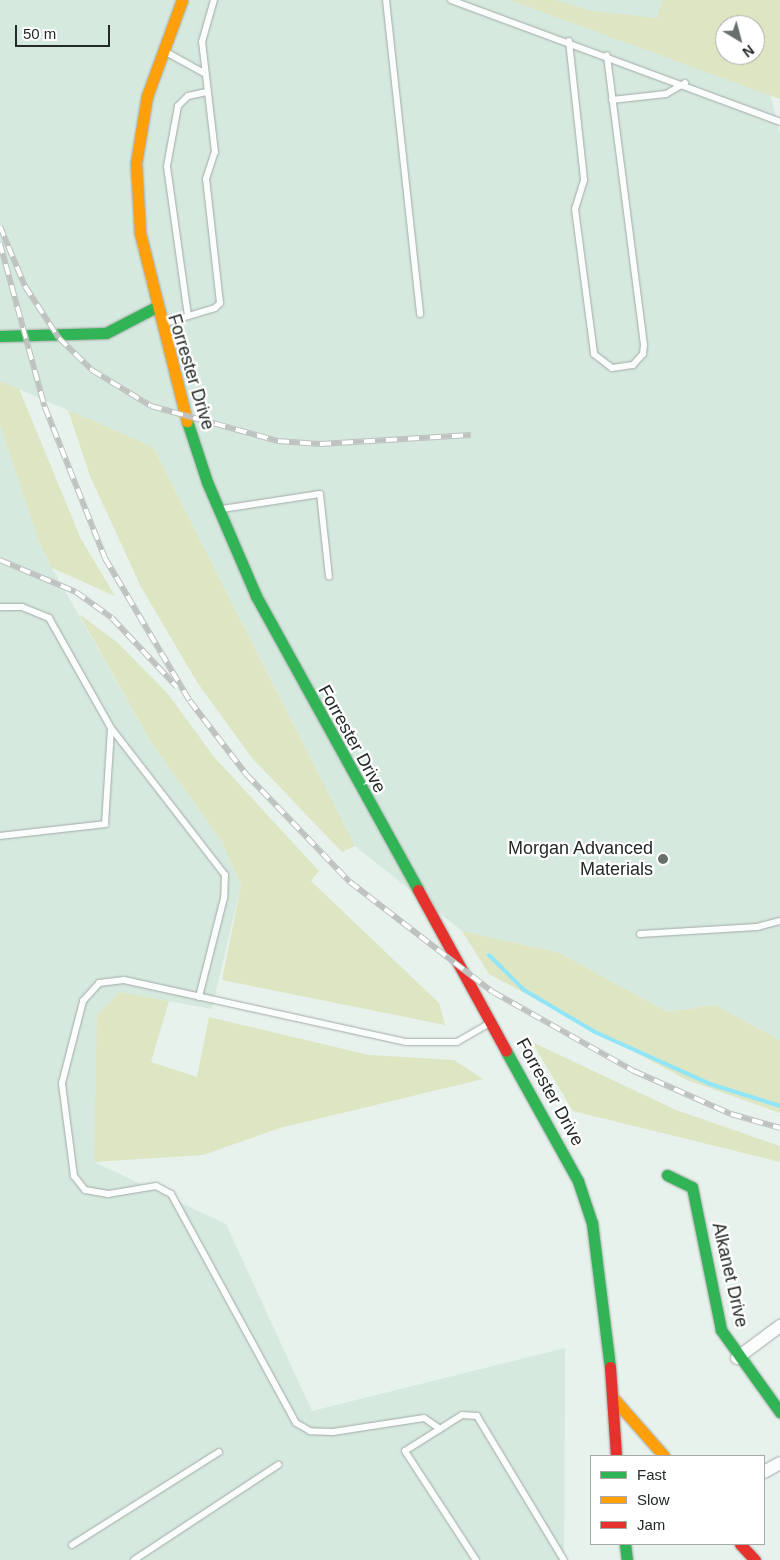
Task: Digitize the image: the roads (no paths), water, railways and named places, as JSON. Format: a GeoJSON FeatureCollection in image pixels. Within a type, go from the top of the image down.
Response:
{"type":"FeatureCollection","features":[{"type":"Feature","properties":{"kind":"street","name":"Forrester Drive"},"geometry":{"type":"LineString","coordinates":[[182,0],[147,96],[136,163],[140,234],[158,325],[218,509],[301,683],[492,1023],[582,1193],[592,1223],[614,1399],[616,1455]]}},
{"type":"Feature","properties":{"kind":"street"},"geometry":{"type":"LineString","coordinates":[[0,336],[106,333],[154,308]]}},
{"type":"Feature","properties":{"kind":"street","name":"Alkanet Drive"},"geometry":{"type":"LineString","coordinates":[[667,1175],[692,1187],[721,1330],[737,1358],[780,1412]]}},
{"type":"Feature","properties":{"kind":"street"},"geometry":{"type":"LineString","coordinates":[[737,1358],[780,1326]]}},
{"type":"Feature","properties":{"kind":"street"},"geometry":{"type":"LineString","coordinates":[[614,1399],[663,1455]]}},
{"type":"Feature","properties":{"kind":"street"},"geometry":{"type":"LineString","coordinates":[[765,1471],[780,1463]]}},
{"type":"Feature","properties":{"kind":"street"},"geometry":{"type":"LineString","coordinates":[[625,1545],[627,1560]]}},
{"type":"Feature","properties":{"kind":"street"},"geometry":{"type":"LineString","coordinates":[[741,1545],[755,1560]]}},
{"type":"Feature","properties":{"kind":"lane"},"geometry":{"type":"LineString","coordinates":[[158,325],[216,308],[221,296],[206,179],[216,152],[204,73],[202,42],[214,0]]}},
{"type":"Feature","properties":{"kind":"lane"},"geometry":{"type":"LineString","coordinates":[[386,0],[420,314]]}},
{"type":"Feature","properties":{"kind":"lane"},"geometry":{"type":"LineString","coordinates":[[451,0],[685,83],[780,122]]}},
{"type":"Feature","properties":{"kind":"lane"},"geometry":{"type":"LineString","coordinates":[[569,42],[584,180],[575,209],[594,354],[612,368],[633,365],[644,345],[607,55]]}},
{"type":"Feature","properties":{"kind":"lane"},"geometry":{"type":"LineString","coordinates":[[163,50],[204,73]]}},
{"type":"Feature","properties":{"kind":"lane"},"geometry":{"type":"LineString","coordinates":[[612,100],[666,94],[685,83]]}},
{"type":"Feature","properties":{"kind":"lane"},"geometry":{"type":"LineString","coordinates":[[188,316],[167,166],[178,106],[188,96],[207,92]]}},
{"type":"Feature","properties":{"kind":"lane"},"geometry":{"type":"LineString","coordinates":[[218,509],[320,494],[329,577]]}},
{"type":"Feature","properties":{"kind":"lane"},"geometry":{"type":"LineString","coordinates":[[0,608],[22,607],[49,618],[111,728],[225,875],[224,898],[199,997]]}},
{"type":"Feature","properties":{"kind":"lane"},"geometry":{"type":"LineString","coordinates":[[0,836],[105,824],[111,728]]}},
{"type":"Feature","properties":{"kind":"lane"},"geometry":{"type":"LineString","coordinates":[[640,934],[757,927],[780,921]]}},
{"type":"Feature","properties":{"kind":"lane"},"geometry":{"type":"LineString","coordinates":[[440,1429],[424,1418],[332,1432],[310,1431],[296,1423],[171,1194],[156,1186],[108,1194],[85,1190],[74,1176],[62,1083],[83,1001],[99,983],[124,980],[406,1042],[456,1042],[492,1023]]}},
{"type":"Feature","properties":{"kind":"lane"},"geometry":{"type":"LineString","coordinates":[[476,1560],[405,1451],[462,1415],[477,1416],[564,1560]]}},
{"type":"Feature","properties":{"kind":"lane"},"geometry":{"type":"LineString","coordinates":[[72,1545],[219,1452]]}},
{"type":"Feature","properties":{"kind":"lane"},"geometry":{"type":"LineString","coordinates":[[134,1560],[278,1465]]}},
{"type":"Feature","properties":{"kind":"waterway"},"geometry":{"type":"LineString","coordinates":[[489,955],[524,990],[595,1032],[710,1084],[780,1106]]}},
{"type":"Feature","properties":{"kind":"railway"},"geometry":{"type":"LineString","coordinates":[[0,226],[25,286],[59,338],[92,370],[151,406],[278,441],[320,444],[471,435]]}},
{"type":"Feature","properties":{"kind":"railway"},"geometry":{"type":"LineString","coordinates":[[0,243],[45,407],[105,558],[190,701],[246,774],[350,882],[493,992],[634,1071],[731,1114],[780,1128]]}},
{"type":"Feature","properties":{"kind":"railway"},"geometry":{"type":"LineString","coordinates":[[0,560],[76,592],[112,618],[177,687]]}},
{"type":"Feature","properties":{"kind":"place","name":"Morgan Advanced Materials"},"geometry":{"type":"Point","coordinates":[663,859]}}]}
